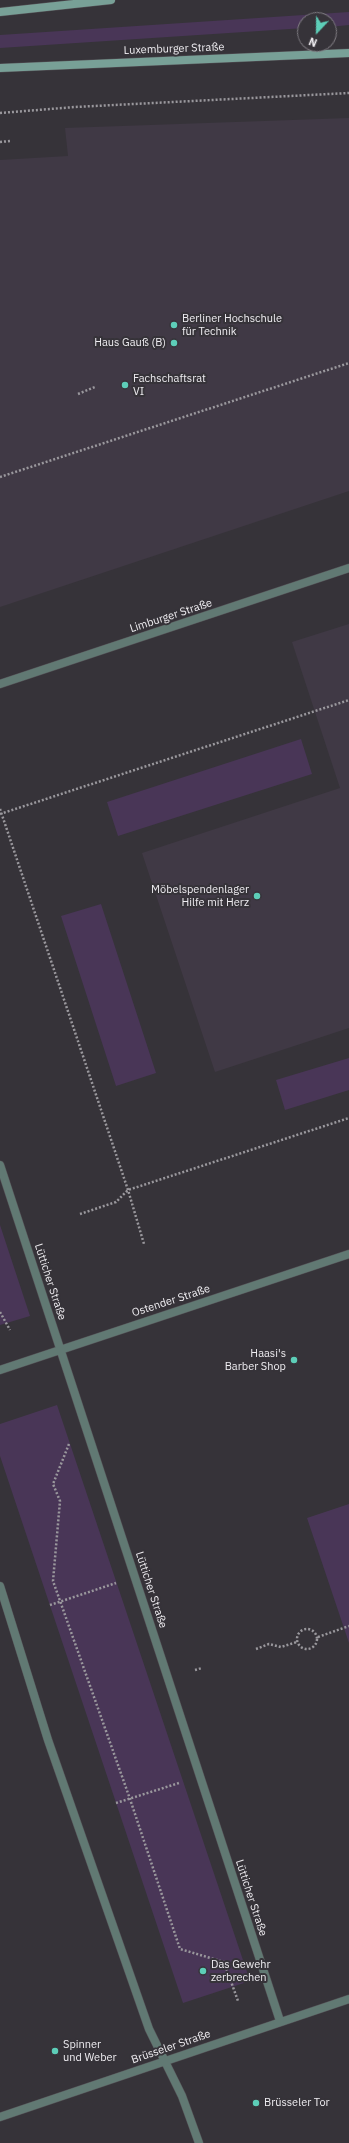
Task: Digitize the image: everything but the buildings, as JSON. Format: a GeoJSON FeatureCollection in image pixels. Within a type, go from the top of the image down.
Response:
{"type":"FeatureCollection","features":[{"type":"Feature","properties":{"kind":"main road"},"geometry":{"type":"LineString","coordinates":[[0,12],[111,0]]}},
{"type":"Feature","properties":{"kind":"main road","name":"Luxemburger Straße"},"geometry":{"type":"LineString","coordinates":[[0,68],[349,53]]}},
{"type":"Feature","properties":{"kind":"street","name":"Limburger Straße"},"geometry":{"type":"LineString","coordinates":[[0,684],[349,568]]}},
{"type":"Feature","properties":{"kind":"street","name":"Lütticher Straße"},"geometry":{"type":"LineString","coordinates":[[0,1165],[280,2021]]}},
{"type":"Feature","properties":{"kind":"street","name":"Ostender Straße"},"geometry":{"type":"LineString","coordinates":[[0,1370],[349,1254]]}},
{"type":"Feature","properties":{"kind":"street"},"geometry":{"type":"LineString","coordinates":[[0,1586],[53,1755],[149,2030],[182,2096],[199,2143]]}},
{"type":"Feature","properties":{"kind":"street","name":"Brüsseler Straße"},"geometry":{"type":"LineString","coordinates":[[0,2117],[280,2021],[349,1999]]}},
{"type":"Feature","properties":{"kind":"path"},"geometry":{"type":"LineString","coordinates":[[0,113],[75,107],[349,93]]}},
{"type":"Feature","properties":{"kind":"path"},"geometry":{"type":"LineString","coordinates":[[0,142],[10,141]]}},
{"type":"Feature","properties":{"kind":"path"},"geometry":{"type":"LineString","coordinates":[[0,477],[349,363]]}},
{"type":"Feature","properties":{"kind":"path"},"geometry":{"type":"LineString","coordinates":[[95,387],[78,394],[95,387]]}},
{"type":"Feature","properties":{"kind":"path"},"geometry":{"type":"LineString","coordinates":[[1,813],[349,700]]}},
{"type":"Feature","properties":{"kind":"path"},"geometry":{"type":"LineString","coordinates":[[0,809],[128,1190],[144,1244]]}},
{"type":"Feature","properties":{"kind":"path"},"geometry":{"type":"LineString","coordinates":[[80,1214],[116,1202],[128,1190],[349,1118]]}},
{"type":"Feature","properties":{"kind":"path"},"geometry":{"type":"LineString","coordinates":[[0,1312],[10,1330]]}},
{"type":"Feature","properties":{"kind":"path"},"geometry":{"type":"LineString","coordinates":[[70,1442],[53,1484],[60,1501],[53,1581],[130,1799],[180,1949],[224,1962],[238,2000]]}},
{"type":"Feature","properties":{"kind":"path"},"geometry":{"type":"LineString","coordinates":[[50,1605],[117,1583]]}},
{"type":"Feature","properties":{"kind":"path"},"geometry":{"type":"LineString","coordinates":[[318,1636],[349,1626]]}},
{"type":"Feature","properties":{"kind":"path"},"geometry":{"type":"LineString","coordinates":[[309,1628],[315,1631],[318,1636],[317,1644],[312,1649],[305,1650],[300,1647],[297,1642],[297,1636],[301,1630],[309,1628]]}},
{"type":"Feature","properties":{"kind":"path"},"geometry":{"type":"LineString","coordinates":[[256,1649],[269,1644],[281,1647],[297,1642]]}},
{"type":"Feature","properties":{"kind":"path"},"geometry":{"type":"LineString","coordinates":[[196,1670],[202,1668]]}},
{"type":"Feature","properties":{"kind":"path"},"geometry":{"type":"LineString","coordinates":[[116,1803],[184,1782]]}},
{"type":"Feature","properties":{"kind":"shaded area"},"geometry":{"type":"Polygon","coordinates":[[[349,12],[349,25],[337,26],[337,13],[349,12]]]}},
{"type":"Feature","properties":{"kind":"shaded area"},"geometry":{"type":"Polygon","coordinates":[[[297,15],[297,29],[0,48],[0,35],[297,15]]]}},
{"type":"Feature","properties":{"kind":"shaded area","name":"Berliner Hochschule für Technik"},"geometry":{"type":"Polygon","coordinates":[[[349,118],[349,491],[0,607],[0,160],[68,156],[65,128],[349,118]]]}},
{"type":"Feature","properties":{"kind":"shaded area"},"geometry":{"type":"Polygon","coordinates":[[[349,624],[349,1028],[215,1072],[142,853],[340,788],[292,642],[349,624]]]}},
{"type":"Feature","properties":{"kind":"shaded area"},"geometry":{"type":"Polygon","coordinates":[[[301,739],[312,774],[118,836],[107,802],[301,739]]]}},
{"type":"Feature","properties":{"kind":"shaded area"},"geometry":{"type":"Polygon","coordinates":[[[101,904],[156,1073],[116,1086],[61,916],[101,904]]]}},
{"type":"Feature","properties":{"kind":"shaded area"},"geometry":{"type":"Polygon","coordinates":[[[349,1058],[349,1090],[285,1110],[276,1080],[349,1058]]]}},
{"type":"Feature","properties":{"kind":"shaded area"},"geometry":{"type":"Polygon","coordinates":[[[0,1225],[30,1316],[0,1325],[0,1225]]]}},
{"type":"Feature","properties":{"kind":"shaded area"},"geometry":{"type":"Polygon","coordinates":[[[57,1405],[250,1981],[183,2003],[0,1456],[0,1424],[57,1405]]]}},
{"type":"Feature","properties":{"kind":"shaded area"},"geometry":{"type":"Polygon","coordinates":[[[349,1504],[349,1643],[307,1518],[349,1504]]]}},
{"type":"Feature","properties":{"kind":"place","name":"Berliner Hochschule für Technik"},"geometry":{"type":"Point","coordinates":[174,325]}},
{"type":"Feature","properties":{"kind":"place","name":"Haus Gauß (B)"},"geometry":{"type":"Point","coordinates":[174,343]}},
{"type":"Feature","properties":{"kind":"place","name":"Fachschaftsrat VI"},"geometry":{"type":"Point","coordinates":[125,385]}},
{"type":"Feature","properties":{"kind":"place","name":"Möbelspendenlager Hilfe mit Herz"},"geometry":{"type":"Point","coordinates":[257,896]}},
{"type":"Feature","properties":{"kind":"place","name":"Haasi's Barber Shop"},"geometry":{"type":"Point","coordinates":[294,1360]}},
{"type":"Feature","properties":{"kind":"place","name":"Das Gewehr zerbrechen"},"geometry":{"type":"Point","coordinates":[203,1971]}},
{"type":"Feature","properties":{"kind":"place","name":"Spinner und Weber"},"geometry":{"type":"Point","coordinates":[55,2051]}},
{"type":"Feature","properties":{"kind":"place","name":"Brüsseler Tor"},"geometry":{"type":"Point","coordinates":[256,2103]}}]}
